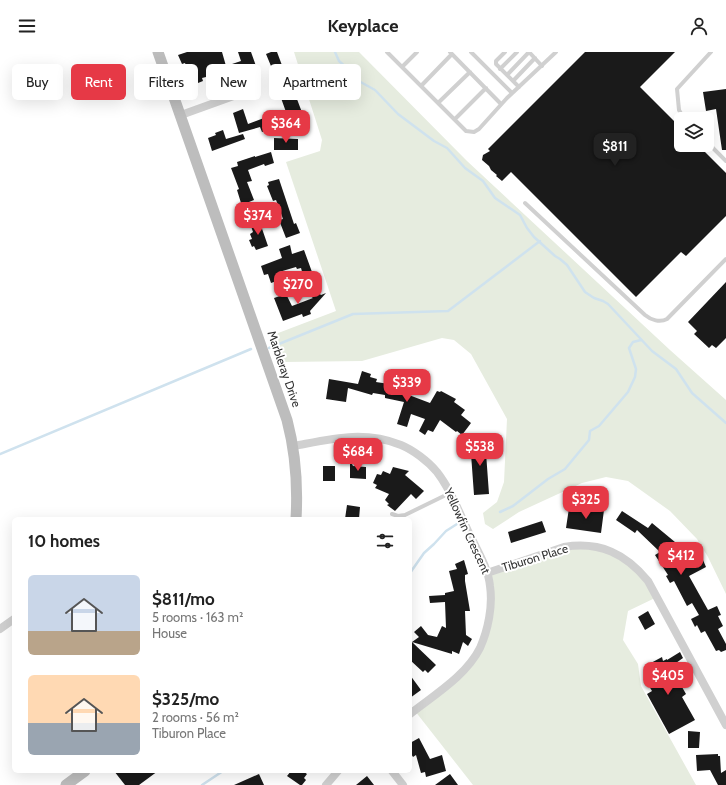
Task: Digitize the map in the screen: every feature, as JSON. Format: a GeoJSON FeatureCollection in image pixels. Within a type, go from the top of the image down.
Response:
{"type":"FeatureCollection","features":[{"type":"Feature","properties":{"kind":"street","name":"Marbleray Drive"},"geometry":{"type":"LineString","coordinates":[[158,52],[287,420],[294,446],[297,479],[296,517]]}},
{"type":"Feature","properties":{"kind":"street"},"geometry":{"type":"LineString","coordinates":[[181,115],[223,100]]}},
{"type":"Feature","properties":{"kind":"street","name":"Yellowfin Crescent"},"geometry":{"type":"LineString","coordinates":[[294,446],[342,437],[357,436],[370,437],[396,443],[415,453],[428,463],[444,481],[487,573],[490,586],[489,622],[479,649],[464,670],[412,712]]}},
{"type":"Feature","properties":{"kind":"street","name":"Tiburon Place"},"geometry":{"type":"LineString","coordinates":[[487,573],[564,547],[575,546],[600,548],[632,563],[648,581],[726,725]]}},
{"type":"Feature","properties":{"kind":"street"},"geometry":{"type":"LineString","coordinates":[[0,629],[12,620]]}},
{"type":"Feature","properties":{"kind":"street"},"geometry":{"type":"LineString","coordinates":[[66,785],[82,773]]}},
{"type":"Feature","properties":{"kind":"street"},"geometry":{"type":"LineString","coordinates":[[326,785],[336,773]]}},
{"type":"Feature","properties":{"kind":"street"},"geometry":{"type":"LineString","coordinates":[[394,773],[403,785]]}},
{"type":"Feature","properties":{"kind":"lane"},"geometry":{"type":"LineString","coordinates":[[387,52],[466,131],[474,132],[479,129],[512,93],[556,52]]}},
{"type":"Feature","properties":{"kind":"lane"},"geometry":{"type":"LineString","coordinates":[[402,67],[417,52]]}},
{"type":"Feature","properties":{"kind":"lane"},"geometry":{"type":"LineString","coordinates":[[471,52],[512,93]]}},
{"type":"Feature","properties":{"kind":"lane"},"geometry":{"type":"LineString","coordinates":[[505,52],[495,62],[500,69],[520,87]]}},
{"type":"Feature","properties":{"kind":"lane"},"geometry":{"type":"LineString","coordinates":[[500,69],[517,52]]}},
{"type":"Feature","properties":{"kind":"lane"},"geometry":{"type":"LineString","coordinates":[[507,75],[529,52],[542,66]]}},
{"type":"Feature","properties":{"kind":"lane"},"geometry":{"type":"LineString","coordinates":[[680,112],[677,89],[711,52]]}},
{"type":"Feature","properties":{"kind":"lane"},"geometry":{"type":"LineString","coordinates":[[421,86],[451,53],[502,104]]}},
{"type":"Feature","properties":{"kind":"lane"},"geometry":{"type":"LineString","coordinates":[[513,81],[535,58]]}},
{"type":"Feature","properties":{"kind":"lane"},"geometry":{"type":"LineString","coordinates":[[438,103],[470,72]]}},
{"type":"Feature","properties":{"kind":"lane"},"geometry":{"type":"LineString","coordinates":[[455,119],[486,88]]}},
{"type":"Feature","properties":{"kind":"lane"},"geometry":{"type":"LineString","coordinates":[[714,149],[725,160]]}},
{"type":"Feature","properties":{"kind":"lane"},"geometry":{"type":"LineString","coordinates":[[525,203],[652,320],[660,321],[667,319],[726,259]]}},
{"type":"Feature","properties":{"kind":"lane"},"geometry":{"type":"LineString","coordinates":[[392,514],[398,516],[405,515],[450,493]]}},
{"type":"Feature","properties":{"kind":"shaded area"},"geometry":{"type":"Polygon","coordinates":[[[294,52],[359,52],[467,161],[670,350],[726,400],[726,594],[708,557],[697,539],[670,511],[628,481],[606,477],[582,483],[519,512],[493,529],[485,524],[483,513],[497,502],[504,482],[507,419],[471,354],[454,340],[442,338],[362,361],[284,362],[273,335],[336,311],[286,162],[320,151],[322,140],[309,100],[361,100],[361,64],[298,64],[294,52]]]}},
{"type":"Feature","properties":{"kind":"shaded area"},"geometry":{"type":"Polygon","coordinates":[[[565,548],[601,549],[632,564],[655,598],[628,611],[623,640],[638,664],[641,686],[696,785],[473,785],[415,711],[454,680],[486,637],[488,574],[565,548]]]}},
{"type":"Feature","properties":{"kind":"building"},"geometry":{"type":"Polygon","coordinates":[[[187,52],[222,52],[225,64],[206,64],[206,77],[202,78],[203,81],[198,83],[198,64],[182,64],[178,55],[187,52]]]}},
{"type":"Feature","properties":{"kind":"building"},"geometry":{"type":"Polygon","coordinates":[[[238,52],[251,52],[255,64],[232,64],[241,61],[238,52]]]}},
{"type":"Feature","properties":{"kind":"building"},"geometry":{"type":"Polygon","coordinates":[[[277,52],[282,64],[270,64],[266,54],[277,52]]]}},
{"type":"Feature","properties":{"kind":"building"},"geometry":{"type":"Polygon","coordinates":[[[585,52],[675,52],[640,87],[674,121],[674,152],[705,152],[726,173],[726,216],[686,256],[681,252],[636,297],[511,172],[502,181],[496,176],[497,175],[482,160],[483,155],[490,151],[488,149],[585,52]]]}},
{"type":"Feature","properties":{"kind":"building"},"geometry":{"type":"Polygon","coordinates":[[[726,89],[726,150],[722,150],[716,109],[706,111],[703,92],[726,89]]]}},
{"type":"Feature","properties":{"kind":"building"},"geometry":{"type":"Polygon","coordinates":[[[282,100],[297,100],[303,115],[294,119],[295,120],[262,132],[260,127],[239,133],[233,113],[243,109],[248,124],[272,115],[273,117],[286,112],[282,100]]]}},
{"type":"Feature","properties":{"kind":"building"},"geometry":{"type":"Polygon","coordinates":[[[223,130],[226,139],[243,134],[245,139],[212,151],[208,138],[223,130]]]}},
{"type":"Feature","properties":{"kind":"building"},"geometry":{"type":"Polygon","coordinates":[[[274,138],[298,139],[298,150],[274,150],[274,138]]]}},
{"type":"Feature","properties":{"kind":"building"},"geometry":{"type":"Polygon","coordinates":[[[271,152],[274,163],[265,166],[264,164],[248,170],[252,181],[247,182],[254,200],[244,204],[244,202],[241,203],[237,190],[239,189],[231,168],[238,166],[237,162],[271,152]]]}},
{"type":"Feature","properties":{"kind":"building"},"geometry":{"type":"Polygon","coordinates":[[[279,179],[294,224],[296,223],[300,233],[286,238],[279,220],[283,219],[278,205],[276,200],[273,201],[267,186],[269,185],[268,182],[279,179]]]}},
{"type":"Feature","properties":{"kind":"building"},"geometry":{"type":"Polygon","coordinates":[[[259,220],[268,246],[256,250],[254,246],[252,247],[249,240],[252,239],[250,234],[253,232],[250,223],[259,220]]]}},
{"type":"Feature","properties":{"kind":"building"},"geometry":{"type":"Polygon","coordinates":[[[290,245],[292,254],[304,250],[312,272],[303,275],[301,268],[297,269],[296,267],[279,272],[282,279],[271,283],[268,274],[264,275],[261,266],[282,258],[279,249],[290,245]]]}},
{"type":"Feature","properties":{"kind":"building"},"geometry":{"type":"Polygon","coordinates":[[[726,282],[726,338],[716,348],[712,345],[709,348],[694,334],[697,331],[688,322],[726,282]]]}},
{"type":"Feature","properties":{"kind":"building"},"geometry":{"type":"Polygon","coordinates":[[[309,285],[321,295],[326,293],[310,311],[311,314],[303,317],[302,314],[283,321],[274,298],[286,294],[292,306],[313,298],[304,291],[309,285]]]}},
{"type":"Feature","properties":{"kind":"building"},"geometry":{"type":"Polygon","coordinates":[[[362,371],[371,374],[370,377],[377,379],[376,382],[402,386],[401,392],[430,403],[437,391],[441,391],[456,399],[454,402],[465,410],[461,415],[471,423],[462,435],[440,420],[433,432],[428,430],[425,435],[419,431],[425,419],[411,414],[407,427],[397,424],[404,402],[385,398],[385,395],[373,393],[372,395],[348,388],[346,402],[326,399],[329,379],[358,384],[362,371]]]}},
{"type":"Feature","properties":{"kind":"building"},"geometry":{"type":"Polygon","coordinates":[[[485,439],[489,494],[474,495],[470,440],[485,439]]]}},
{"type":"Feature","properties":{"kind":"building"},"geometry":{"type":"Polygon","coordinates":[[[350,460],[353,466],[366,467],[366,479],[350,478],[350,460]]]}},
{"type":"Feature","properties":{"kind":"building"},"geometry":{"type":"Polygon","coordinates":[[[323,466],[335,466],[335,481],[323,481],[323,466]]]}},
{"type":"Feature","properties":{"kind":"building"},"geometry":{"type":"Polygon","coordinates":[[[393,467],[409,471],[405,475],[424,491],[416,499],[411,494],[395,511],[387,505],[389,504],[385,500],[389,494],[375,488],[377,485],[373,483],[377,474],[381,475],[383,471],[390,474],[393,467]]]}},
{"type":"Feature","properties":{"kind":"building"},"geometry":{"type":"Polygon","coordinates":[[[347,505],[360,507],[359,517],[345,517],[347,505]]]}},
{"type":"Feature","properties":{"kind":"building"},"geometry":{"type":"Polygon","coordinates":[[[569,508],[593,511],[593,508],[604,510],[601,533],[566,528],[569,508]]]}},
{"type":"Feature","properties":{"kind":"building"},"geometry":{"type":"Polygon","coordinates":[[[622,511],[648,528],[652,523],[687,552],[690,549],[699,562],[703,560],[706,567],[689,576],[708,610],[717,606],[721,615],[718,616],[723,626],[718,629],[726,644],[726,650],[721,652],[719,650],[716,651],[705,631],[701,633],[697,625],[695,627],[691,619],[699,615],[692,603],[687,606],[674,581],[670,583],[666,576],[668,575],[655,555],[660,552],[637,530],[635,533],[616,520],[622,511]]]}},
{"type":"Feature","properties":{"kind":"building"},"geometry":{"type":"Polygon","coordinates":[[[542,521],[546,532],[511,543],[508,532],[542,521]]]}},
{"type":"Feature","properties":{"kind":"building"},"geometry":{"type":"Polygon","coordinates":[[[464,560],[468,574],[465,575],[465,581],[470,611],[465,611],[466,635],[472,639],[468,646],[463,642],[459,654],[452,651],[452,654],[412,642],[419,637],[414,632],[421,626],[428,635],[437,637],[442,626],[446,628],[445,602],[430,603],[429,596],[445,595],[445,593],[454,591],[449,571],[457,569],[455,564],[464,560]]]}},
{"type":"Feature","properties":{"kind":"building"},"geometry":{"type":"Polygon","coordinates":[[[648,611],[655,624],[645,630],[638,617],[648,611]]]}},
{"type":"Feature","properties":{"kind":"building"},"geometry":{"type":"Polygon","coordinates":[[[412,642],[436,665],[428,673],[425,670],[423,672],[412,662],[412,642]]]}},
{"type":"Feature","properties":{"kind":"building"},"geometry":{"type":"Polygon","coordinates":[[[680,652],[683,658],[666,670],[673,683],[678,680],[686,694],[682,697],[695,720],[669,734],[647,694],[652,691],[645,679],[654,674],[649,664],[662,657],[663,661],[667,660],[680,652]]]}},
{"type":"Feature","properties":{"kind":"building"},"geometry":{"type":"Polygon","coordinates":[[[412,678],[421,690],[412,697],[412,678]]]}},
{"type":"Feature","properties":{"kind":"building"},"geometry":{"type":"Polygon","coordinates":[[[688,731],[700,732],[699,748],[688,748],[688,731]]]}},
{"type":"Feature","properties":{"kind":"building"},"geometry":{"type":"Polygon","coordinates":[[[419,738],[430,759],[442,755],[446,771],[426,777],[425,772],[421,773],[416,755],[413,757],[412,755],[412,742],[419,738]]]}},
{"type":"Feature","properties":{"kind":"building"},"geometry":{"type":"Polygon","coordinates":[[[718,754],[718,756],[720,756],[721,773],[726,770],[726,785],[718,785],[710,770],[697,771],[696,755],[718,754]]]}},
{"type":"Feature","properties":{"kind":"building"},"geometry":{"type":"Polygon","coordinates":[[[116,773],[155,773],[139,785],[125,785],[116,773]]]}},
{"type":"Feature","properties":{"kind":"building"},"geometry":{"type":"Polygon","coordinates":[[[289,773],[307,774],[304,778],[306,780],[302,785],[287,776],[289,773]]]}},
{"type":"Feature","properties":{"kind":"building"},"geometry":{"type":"Polygon","coordinates":[[[259,774],[264,785],[234,785],[259,774]]]}},
{"type":"Feature","properties":{"kind":"building"},"geometry":{"type":"Polygon","coordinates":[[[450,774],[458,785],[435,785],[450,774]]]}},
{"type":"Feature","properties":{"kind":"building"},"geometry":{"type":"Polygon","coordinates":[[[367,776],[374,785],[356,785],[367,776]]]}},
{"type":"Feature","properties":{"kind":"waterway"},"geometry":{"type":"LineString","coordinates":[[335,52],[339,61],[357,80],[375,90],[398,114],[434,141],[447,148],[465,168],[483,181],[495,198],[520,215],[534,237],[567,265],[585,292],[608,304],[652,351],[676,369],[692,393],[726,423]]}},
{"type":"Feature","properties":{"kind":"waterway"},"geometry":{"type":"LineString","coordinates":[[269,348],[353,314],[448,311],[540,241]]}},
{"type":"Feature","properties":{"kind":"waterway"},"geometry":{"type":"LineString","coordinates":[[500,512],[513,506],[548,479],[565,469],[589,440],[590,431],[599,426],[628,392],[635,377],[636,369],[629,348],[633,342],[641,340]]}},
{"type":"Feature","properties":{"kind":"waterway"},"geometry":{"type":"LineString","coordinates":[[0,454],[251,349]]}},
{"type":"Feature","properties":{"kind":"waterway"},"geometry":{"type":"LineString","coordinates":[[412,570],[424,553],[446,531],[457,524]]}},
{"type":"Feature","properties":{"kind":"waterway"},"geometry":{"type":"LineString","coordinates":[[202,785],[220,773]]}}]}
